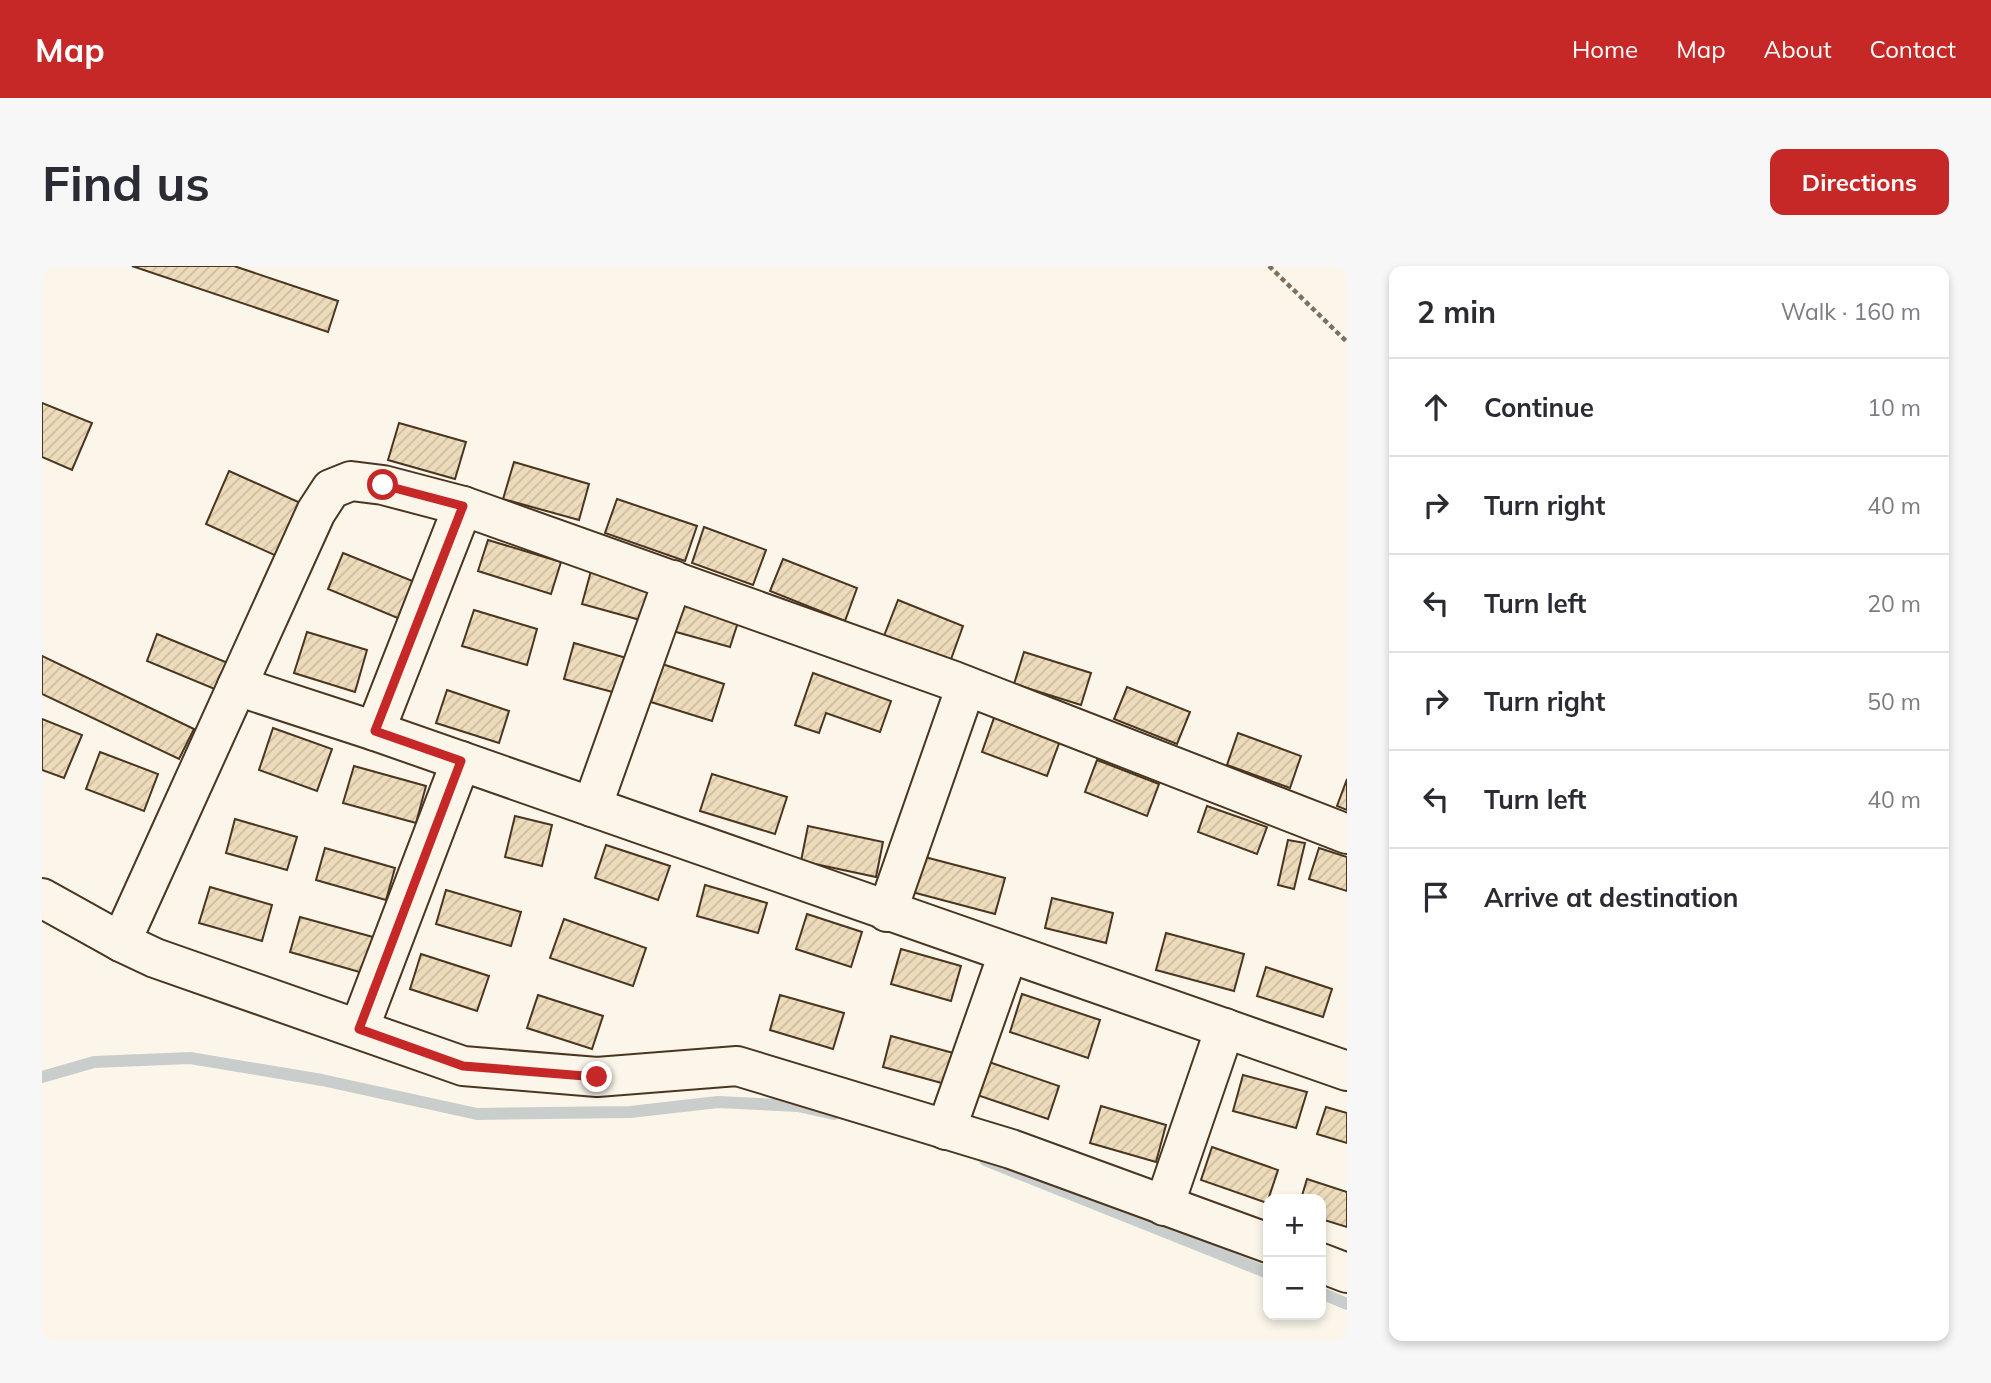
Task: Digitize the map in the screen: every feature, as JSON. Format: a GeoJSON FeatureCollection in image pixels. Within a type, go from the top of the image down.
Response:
{"type":"FeatureCollection","features":[{"type":"Feature","properties":{"kind":"street"},"geometry":{"type":"LineString","coordinates":[[121,942],[316,512],[331,489],[351,481],[383,485],[463,506],[673,580],[966,686],[1347,834]]}},
{"type":"Feature","properties":{"kind":"street"},"geometry":{"type":"LineString","coordinates":[[375,731],[463,506]]}},
{"type":"Feature","properties":{"kind":"street"},"geometry":{"type":"LineString","coordinates":[[592,807],[673,580]]}},
{"type":"Feature","properties":{"kind":"street"},"geometry":{"type":"LineString","coordinates":[[237,686],[375,731],[1347,1071]]}},
{"type":"Feature","properties":{"kind":"street"},"geometry":{"type":"LineString","coordinates":[[887,912],[966,686]]}},
{"type":"Feature","properties":{"kind":"street"},"geometry":{"type":"LineString","coordinates":[[359,1029],[461,761]]}},
{"type":"Feature","properties":{"kind":"street"},"geometry":{"type":"LineString","coordinates":[[42,898],[155,958],[463,1066],[597,1077],[737,1066],[1011,1149],[1263,1241]]}},
{"type":"Feature","properties":{"kind":"street"},"geometry":{"type":"LineString","coordinates":[[946,1130],[1008,954]]}},
{"type":"Feature","properties":{"kind":"street"},"geometry":{"type":"LineString","coordinates":[[1164,1206],[1225,1028]]}},
{"type":"Feature","properties":{"kind":"street"},"geometry":{"type":"LineString","coordinates":[[1326,1265],[1347,1273]]}},
{"type":"Feature","properties":{"kind":"path"},"geometry":{"type":"LineString","coordinates":[[1269,266],[1347,342]]}},
{"type":"Feature","properties":{"kind":"building"},"geometry":{"type":"Polygon","coordinates":[[[132,266],[234,266],[338,301],[328,332],[132,266]]]}},
{"type":"Feature","properties":{"kind":"building"},"geometry":{"type":"Polygon","coordinates":[[[42,403],[92,423],[72,470],[42,457],[42,403]]]}},
{"type":"Feature","properties":{"kind":"building"},"geometry":{"type":"Polygon","coordinates":[[[399,423],[466,442],[455,479],[388,460],[399,423]]]}},
{"type":"Feature","properties":{"kind":"building"},"geometry":{"type":"Polygon","coordinates":[[[514,462],[589,484],[579,520],[503,499],[514,462]]]}},
{"type":"Feature","properties":{"kind":"building"},"geometry":{"type":"Polygon","coordinates":[[[229,471],[305,505],[281,558],[206,524],[229,471]]]}},
{"type":"Feature","properties":{"kind":"building"},"geometry":{"type":"Polygon","coordinates":[[[617,499],[697,526],[685,561],[605,533],[617,499]]]}},
{"type":"Feature","properties":{"kind":"building"},"geometry":{"type":"Polygon","coordinates":[[[704,527],[766,550],[753,585],[692,563],[704,527]]]}},
{"type":"Feature","properties":{"kind":"building"},"geometry":{"type":"Polygon","coordinates":[[[488,540],[561,562],[551,594],[478,571],[488,540]]]}},
{"type":"Feature","properties":{"kind":"building"},"geometry":{"type":"Polygon","coordinates":[[[343,553],[415,582],[400,619],[328,589],[343,553]]]}},
{"type":"Feature","properties":{"kind":"building"},"geometry":{"type":"Polygon","coordinates":[[[783,559],[857,588],[845,621],[770,591],[783,559]]]}},
{"type":"Feature","properties":{"kind":"building"},"geometry":{"type":"Polygon","coordinates":[[[591,571],[660,590],[651,623],[582,604],[591,571]]]}},
{"type":"Feature","properties":{"kind":"building"},"geometry":{"type":"Polygon","coordinates":[[[678,598],[740,616],[730,647],[669,630],[678,598]]]}},
{"type":"Feature","properties":{"kind":"building"},"geometry":{"type":"Polygon","coordinates":[[[898,600],[963,626],[950,662],[884,636],[898,600]]]}},
{"type":"Feature","properties":{"kind":"building"},"geometry":{"type":"Polygon","coordinates":[[[474,610],[537,629],[527,665],[462,646],[474,610]]]}},
{"type":"Feature","properties":{"kind":"building"},"geometry":{"type":"Polygon","coordinates":[[[307,632],[367,650],[355,692],[294,673],[307,632]]]}},
{"type":"Feature","properties":{"kind":"building"},"geometry":{"type":"Polygon","coordinates":[[[157,634],[228,663],[217,690],[147,661],[157,634]]]}},
{"type":"Feature","properties":{"kind":"building"},"geometry":{"type":"Polygon","coordinates":[[[574,643],[630,659],[620,694],[564,679],[574,643]]]}},
{"type":"Feature","properties":{"kind":"building"},"geometry":{"type":"Polygon","coordinates":[[[1024,652],[1091,673],[1081,705],[1014,684],[1024,652]]]}},
{"type":"Feature","properties":{"kind":"building"},"geometry":{"type":"Polygon","coordinates":[[[42,656],[194,729],[179,759],[42,694],[42,656]]]}},
{"type":"Feature","properties":{"kind":"building"},"geometry":{"type":"Polygon","coordinates":[[[662,664],[724,684],[712,721],[651,702],[662,664]]]}},
{"type":"Feature","properties":{"kind":"building"},"geometry":{"type":"Polygon","coordinates":[[[813,673],[891,701],[880,732],[826,713],[819,733],[795,725],[813,673]]]}},
{"type":"Feature","properties":{"kind":"building"},"geometry":{"type":"Polygon","coordinates":[[[1127,687],[1190,712],[1177,744],[1114,719],[1127,687]]]}},
{"type":"Feature","properties":{"kind":"building"},"geometry":{"type":"Polygon","coordinates":[[[447,690],[509,711],[499,743],[436,723],[447,690]]]}},
{"type":"Feature","properties":{"kind":"building"},"geometry":{"type":"Polygon","coordinates":[[[995,715],[1061,738],[1047,776],[982,752],[995,715]]]}},
{"type":"Feature","properties":{"kind":"building"},"geometry":{"type":"Polygon","coordinates":[[[42,719],[82,735],[64,778],[42,770],[42,719]]]}},
{"type":"Feature","properties":{"kind":"building"},"geometry":{"type":"Polygon","coordinates":[[[273,728],[332,749],[317,791],[259,770],[273,728]]]}},
{"type":"Feature","properties":{"kind":"building"},"geometry":{"type":"Polygon","coordinates":[[[1238,733],[1301,756],[1290,788],[1227,765],[1238,733]]]}},
{"type":"Feature","properties":{"kind":"building"},"geometry":{"type":"Polygon","coordinates":[[[100,752],[158,774],[144,811],[86,789],[100,752]]]}},
{"type":"Feature","properties":{"kind":"building"},"geometry":{"type":"Polygon","coordinates":[[[1097,760],[1159,784],[1147,816],[1085,792],[1097,760]]]}},
{"type":"Feature","properties":{"kind":"building"},"geometry":{"type":"Polygon","coordinates":[[[354,766],[426,786],[416,823],[343,803],[354,766]]]}},
{"type":"Feature","properties":{"kind":"building"},"geometry":{"type":"Polygon","coordinates":[[[712,774],[787,797],[775,834],[700,811],[712,774]]]}},
{"type":"Feature","properties":{"kind":"building"},"geometry":{"type":"Polygon","coordinates":[[[1347,779],[1347,810],[1337,806],[1347,779]]]}},
{"type":"Feature","properties":{"kind":"building"},"geometry":{"type":"Polygon","coordinates":[[[1207,806],[1267,827],[1257,854],[1198,832],[1207,806]]]}},
{"type":"Feature","properties":{"kind":"building"},"geometry":{"type":"Polygon","coordinates":[[[515,816],[552,825],[542,866],[505,857],[515,816]]]}},
{"type":"Feature","properties":{"kind":"building"},"geometry":{"type":"Polygon","coordinates":[[[235,819],[297,837],[287,870],[226,853],[235,819]]]}},
{"type":"Feature","properties":{"kind":"building"},"geometry":{"type":"Polygon","coordinates":[[[808,826],[883,842],[876,877],[801,861],[808,826]]]}},
{"type":"Feature","properties":{"kind":"building"},"geometry":{"type":"Polygon","coordinates":[[[1288,840],[1305,843],[1294,889],[1278,885],[1288,840]]]}},
{"type":"Feature","properties":{"kind":"building"},"geometry":{"type":"Polygon","coordinates":[[[606,845],[670,866],[658,900],[595,878],[606,845]]]}},
{"type":"Feature","properties":{"kind":"building"},"geometry":{"type":"Polygon","coordinates":[[[325,848],[395,868],[386,900],[316,880],[325,848]]]}},
{"type":"Feature","properties":{"kind":"building"},"geometry":{"type":"Polygon","coordinates":[[[1319,848],[1347,857],[1347,891],[1309,879],[1319,848]]]}},
{"type":"Feature","properties":{"kind":"building"},"geometry":{"type":"Polygon","coordinates":[[[921,856],[1005,878],[995,914],[912,892],[921,856]]]}},
{"type":"Feature","properties":{"kind":"building"},"geometry":{"type":"Polygon","coordinates":[[[705,885],[767,903],[758,933],[697,916],[705,885]]]}},
{"type":"Feature","properties":{"kind":"building"},"geometry":{"type":"Polygon","coordinates":[[[210,887],[272,905],[262,941],[199,923],[210,887]]]}},
{"type":"Feature","properties":{"kind":"building"},"geometry":{"type":"Polygon","coordinates":[[[446,890],[521,912],[511,946],[436,924],[446,890]]]}},
{"type":"Feature","properties":{"kind":"building"},"geometry":{"type":"Polygon","coordinates":[[[1052,898],[1113,913],[1106,943],[1045,928],[1052,898]]]}},
{"type":"Feature","properties":{"kind":"building"},"geometry":{"type":"Polygon","coordinates":[[[807,914],[862,932],[851,967],[796,949],[807,914]]]}},
{"type":"Feature","properties":{"kind":"building"},"geometry":{"type":"Polygon","coordinates":[[[300,917],[373,937],[363,973],[290,952],[300,917]]]}},
{"type":"Feature","properties":{"kind":"building"},"geometry":{"type":"Polygon","coordinates":[[[564,919],[646,948],[633,986],[550,958],[564,919]]]}},
{"type":"Feature","properties":{"kind":"building"},"geometry":{"type":"Polygon","coordinates":[[[1166,933],[1244,954],[1234,991],[1156,970],[1166,933]]]}},
{"type":"Feature","properties":{"kind":"building"},"geometry":{"type":"Polygon","coordinates":[[[901,949],[961,966],[951,1001],[891,984],[901,949]]]}},
{"type":"Feature","properties":{"kind":"building"},"geometry":{"type":"Polygon","coordinates":[[[421,954],[489,976],[477,1011],[410,989],[421,954]]]}},
{"type":"Feature","properties":{"kind":"building"},"geometry":{"type":"Polygon","coordinates":[[[1266,967],[1332,989],[1323,1017],[1257,996],[1266,967]]]}},
{"type":"Feature","properties":{"kind":"building"},"geometry":{"type":"Polygon","coordinates":[[[1022,994],[1100,1020],[1088,1058],[1010,1032],[1022,994]]]}},
{"type":"Feature","properties":{"kind":"building"},"geometry":{"type":"Polygon","coordinates":[[[538,995],[603,1016],[592,1049],[527,1028],[538,995]]]}},
{"type":"Feature","properties":{"kind":"building"},"geometry":{"type":"Polygon","coordinates":[[[780,995],[844,1013],[833,1049],[770,1030],[780,995]]]}},
{"type":"Feature","properties":{"kind":"building"},"geometry":{"type":"Polygon","coordinates":[[[891,1036],[957,1054],[949,1085],[883,1067],[891,1036]]]}},
{"type":"Feature","properties":{"kind":"building"},"geometry":{"type":"Polygon","coordinates":[[[989,1062],[1059,1086],[1048,1119],[977,1095],[989,1062]]]}},
{"type":"Feature","properties":{"kind":"building"},"geometry":{"type":"Polygon","coordinates":[[[1243,1075],[1307,1092],[1296,1128],[1233,1111],[1243,1075]]]}},
{"type":"Feature","properties":{"kind":"building"},"geometry":{"type":"Polygon","coordinates":[[[1101,1106],[1166,1125],[1156,1162],[1090,1143],[1101,1106]]]}},
{"type":"Feature","properties":{"kind":"building"},"geometry":{"type":"Polygon","coordinates":[[[1326,1107],[1347,1113],[1347,1143],[1317,1134],[1326,1107]]]}},
{"type":"Feature","properties":{"kind":"building"},"geometry":{"type":"Polygon","coordinates":[[[1212,1147],[1278,1170],[1270,1194],[1263,1194],[1263,1202],[1201,1180],[1212,1147]]]}},
{"type":"Feature","properties":{"kind":"building"},"geometry":{"type":"Polygon","coordinates":[[[1307,1179],[1347,1192],[1347,1227],[1326,1221],[1326,1194],[1302,1194],[1307,1179]]]}},
{"type":"Feature","properties":{"kind":"waterway"},"geometry":{"type":"LineString","coordinates":[[42,1077],[94,1062],[190,1058],[322,1080],[477,1114],[630,1112],[718,1102],[798,1106],[834,1114]]}},
{"type":"Feature","properties":{"kind":"waterway"},"geometry":{"type":"LineString","coordinates":[[985,1160],[1263,1271]]}},
{"type":"Feature","properties":{"kind":"waterway"},"geometry":{"type":"LineString","coordinates":[[1326,1295],[1347,1304]]}},
{"type":"Feature","properties":{"kind":"route"},"geometry":{"type":"LineString","coordinates":[[383,485],[463,506],[375,731],[461,761],[359,1029],[463,1066],[597,1077]]}}]}
